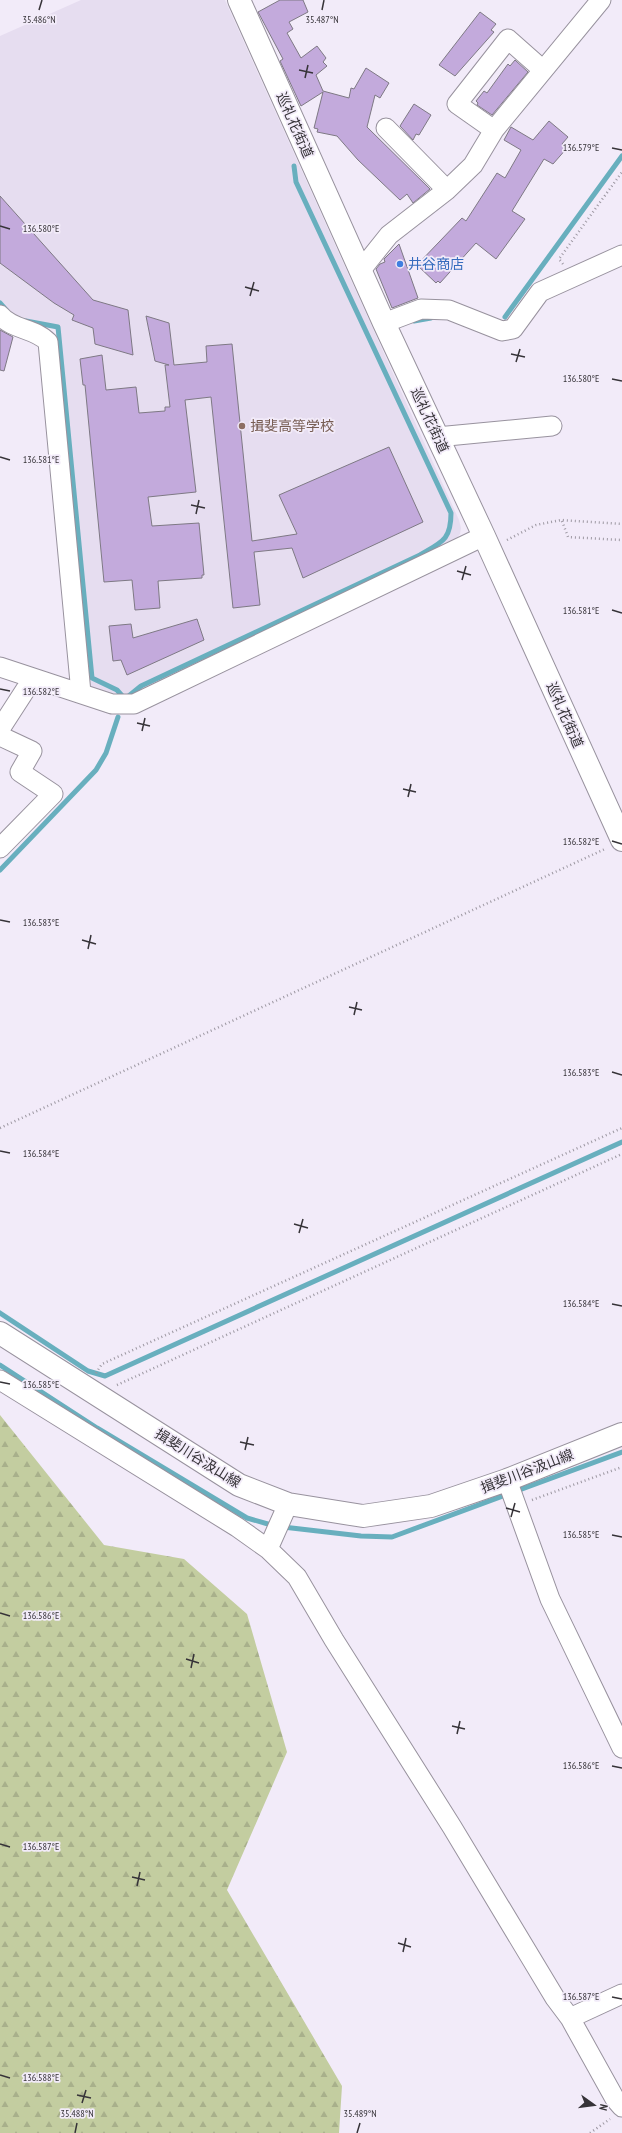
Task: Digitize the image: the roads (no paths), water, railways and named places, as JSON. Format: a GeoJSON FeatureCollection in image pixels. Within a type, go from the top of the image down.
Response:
{"type":"FeatureCollection","features":[{"type":"Feature","properties":{"kind":"street","name":"巡礼花街道"},"geometry":{"type":"LineString","coordinates":[[238,0],[384,323],[487,543],[615,844]]}},
{"type":"Feature","properties":{"kind":"street"},"geometry":{"type":"LineString","coordinates":[[361,270],[389,236],[447,190],[473,165],[494,130],[601,0]]}},
{"type":"Feature","properties":{"kind":"street"},"geometry":{"type":"LineString","coordinates":[[494,130],[457,104],[508,39],[543,70]]}},
{"type":"Feature","properties":{"kind":"street"},"geometry":{"type":"LineString","coordinates":[[386,128],[447,190]]}},
{"type":"Feature","properties":{"kind":"street"},"geometry":{"type":"LineString","coordinates":[[384,323],[421,309],[449,310],[502,331],[514,329],[540,292],[622,255]]}},
{"type":"Feature","properties":{"kind":"street"},"geometry":{"type":"LineString","coordinates":[[0,315],[5,321],[41,334],[48,342],[81,693]]}},
{"type":"Feature","properties":{"kind":"street"},"geometry":{"type":"LineString","coordinates":[[437,437],[552,426]]}},
{"type":"Feature","properties":{"kind":"street"},"geometry":{"type":"LineString","coordinates":[[0,667],[112,704],[134,704],[487,543]]}},
{"type":"Feature","properties":{"kind":"street"},"geometry":{"type":"LineString","coordinates":[[0,729],[33,678]]}},
{"type":"Feature","properties":{"kind":"street"},"geometry":{"type":"LineString","coordinates":[[0,736],[32,751],[20,772],[53,794],[0,848]]}},
{"type":"Feature","properties":{"kind":"street","name":"揖斐川谷汲山線"},"geometry":{"type":"LineString","coordinates":[[0,1333],[238,1485],[288,1504],[363,1516],[431,1506],[507,1480],[622,1434]]}},
{"type":"Feature","properties":{"kind":"street"},"geometry":{"type":"LineString","coordinates":[[0,1380],[237,1527],[268,1549],[297,1578],[334,1640],[452,1827],[555,1998],[570,2018],[615,2099],[619,2111]]}},
{"type":"Feature","properties":{"kind":"street"},"geometry":{"type":"LineString","coordinates":[[507,1480],[550,1598],[622,1748]]}},
{"type":"Feature","properties":{"kind":"street"},"geometry":{"type":"LineString","coordinates":[[268,1549],[288,1504]]}},
{"type":"Feature","properties":{"kind":"street"},"geometry":{"type":"LineString","coordinates":[[570,2018],[622,1994]]}},
{"type":"Feature","properties":{"kind":"waterway"},"geometry":{"type":"LineString","coordinates":[[505,317],[622,156]]}},
{"type":"Feature","properties":{"kind":"waterway"},"geometry":{"type":"LineString","coordinates":[[125,699],[141,686],[420,555],[444,539],[449,529],[451,513],[296,182],[294,166]]}},
{"type":"Feature","properties":{"kind":"waterway"},"geometry":{"type":"LineString","coordinates":[[0,303],[7,311]]}},
{"type":"Feature","properties":{"kind":"waterway"},"geometry":{"type":"LineString","coordinates":[[414,321],[431,318]]}},
{"type":"Feature","properties":{"kind":"waterway"},"geometry":{"type":"LineString","coordinates":[[26,321],[58,327],[92,678],[117,690],[125,699]]}},
{"type":"Feature","properties":{"kind":"waterway"},"geometry":{"type":"LineString","coordinates":[[0,870],[96,770],[106,753],[118,717]]}},
{"type":"Feature","properties":{"kind":"waterway"},"geometry":{"type":"LineString","coordinates":[[0,1313],[88,1371],[105,1376],[622,1142]]}},
{"type":"Feature","properties":{"kind":"waterway"},"geometry":{"type":"LineString","coordinates":[[0,1365],[97,1428],[247,1518],[275,1526]]}},
{"type":"Feature","properties":{"kind":"waterway"},"geometry":{"type":"LineString","coordinates":[[283,1527],[361,1536],[392,1537],[622,1452]]}},
{"type":"Feature","properties":{"kind":"place","name":"井谷商店"},"geometry":{"type":"Point","coordinates":[400,264]}},
{"type":"Feature","properties":{"kind":"place","name":"揖斐高等学校"},"geometry":{"type":"Point","coordinates":[242,426]}}]}
